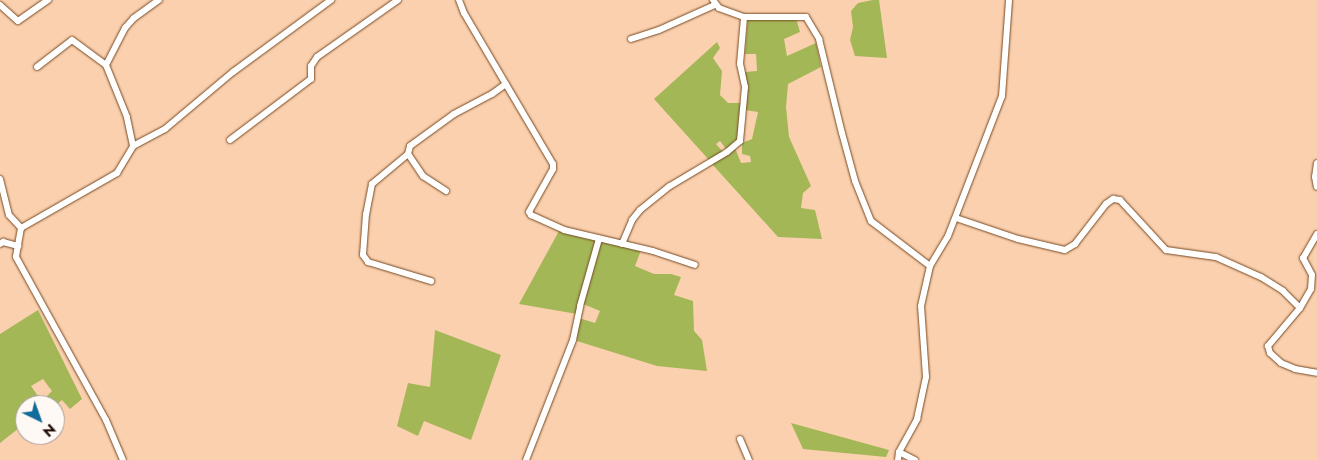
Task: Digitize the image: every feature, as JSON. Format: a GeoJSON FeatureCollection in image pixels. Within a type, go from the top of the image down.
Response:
{"type":"FeatureCollection","features":[{"type":"Feature","properties":{"kind":"street"},"geometry":{"type":"LineString","coordinates":[[0,5],[18,21],[48,0]]}},
{"type":"Feature","properties":{"kind":"street"},"geometry":{"type":"LineString","coordinates":[[106,65],[125,28],[134,18],[159,0]]}},
{"type":"Feature","properties":{"kind":"street"},"geometry":{"type":"LineString","coordinates":[[21,228],[116,173],[132,146],[165,129],[233,72],[331,0]]}},
{"type":"Feature","properties":{"kind":"street"},"geometry":{"type":"LineString","coordinates":[[230,140],[311,78],[311,66],[317,57],[398,0]]}},
{"type":"Feature","properties":{"kind":"street"},"geometry":{"type":"LineString","coordinates":[[459,0],[464,13],[552,164],[553,170],[529,212],[530,215],[564,230],[695,265]]}},
{"type":"Feature","properties":{"kind":"street"},"geometry":{"type":"LineString","coordinates":[[898,460],[899,452],[917,419],[926,377],[921,306],[930,266],[948,236],[956,218],[1002,96],[1008,0]]}},
{"type":"Feature","properties":{"kind":"street"},"geometry":{"type":"LineString","coordinates":[[631,39],[659,30],[714,2],[744,17],[806,17],[819,39],[842,133],[856,181],[871,221],[930,266]]}},
{"type":"Feature","properties":{"kind":"street"},"geometry":{"type":"LineString","coordinates":[[622,244],[632,220],[640,210],[670,186],[727,152],[740,141],[745,87],[740,64],[743,50],[744,17]]}},
{"type":"Feature","properties":{"kind":"street"},"geometry":{"type":"LineString","coordinates":[[37,67],[72,40],[106,65],[128,117],[132,146]]}},
{"type":"Feature","properties":{"kind":"street"},"geometry":{"type":"LineString","coordinates":[[431,281],[368,262],[363,255],[366,214],[372,184],[408,154],[410,146],[454,114],[492,94],[506,84]]}},
{"type":"Feature","properties":{"kind":"street"},"geometry":{"type":"LineString","coordinates":[[408,154],[423,176],[446,191]]}},
{"type":"Feature","properties":{"kind":"street"},"geometry":{"type":"LineString","coordinates":[[1317,163],[1315,177],[1317,187]]}},
{"type":"Feature","properties":{"kind":"street"},"geometry":{"type":"LineString","coordinates":[[0,179],[10,215],[21,228],[16,257],[106,420],[123,460]]}},
{"type":"Feature","properties":{"kind":"street"},"geometry":{"type":"LineString","coordinates":[[956,218],[1018,239],[1065,250],[1075,244],[1106,204],[1113,199],[1120,200],[1166,250],[1216,257],[1261,278],[1283,291],[1300,308]]}},
{"type":"Feature","properties":{"kind":"street"},"geometry":{"type":"LineString","coordinates":[[1317,234],[1303,258],[1312,275],[1311,290],[1300,308],[1268,346],[1270,353],[1281,362],[1295,369],[1317,373]]}},
{"type":"Feature","properties":{"kind":"street"},"geometry":{"type":"LineString","coordinates":[[526,460],[573,340],[599,239]]}},
{"type":"Feature","properties":{"kind":"street"},"geometry":{"type":"LineString","coordinates":[[0,244],[4,242],[18,246]]}},
{"type":"Feature","properties":{"kind":"street"},"geometry":{"type":"LineString","coordinates":[[740,440],[749,460]]}},
{"type":"Feature","properties":{"kind":"street"},"geometry":{"type":"LineString","coordinates":[[899,452],[915,460]]}},
{"type":"Feature","properties":{"kind":"green space"},"geometry":{"type":"Polygon","coordinates":[[[879,0],[887,58],[855,56],[850,40],[853,27],[851,11],[858,3],[879,0]]]}},
{"type":"Feature","properties":{"kind":"green space"},"geometry":{"type":"Polygon","coordinates":[[[748,18],[796,18],[800,32],[784,39],[787,56],[816,43],[821,67],[788,84],[786,107],[789,137],[811,186],[803,193],[801,208],[815,210],[822,239],[778,237],[712,164],[735,148],[741,163],[751,162],[750,156],[742,154],[742,143],[752,139],[758,112],[745,110],[745,72],[757,71],[756,54],[745,54],[748,18]]]}},
{"type":"Feature","properties":{"kind":"green space"},"geometry":{"type":"Polygon","coordinates":[[[717,42],[720,48],[713,58],[722,71],[720,95],[728,103],[742,103],[737,142],[727,150],[720,141],[716,144],[723,152],[709,160],[654,99],[717,42]]]}},
{"type":"Feature","properties":{"kind":"green space"},"geometry":{"type":"Polygon","coordinates":[[[559,231],[597,240],[577,314],[519,304],[559,231]]]}},
{"type":"Feature","properties":{"kind":"green space"},"geometry":{"type":"Polygon","coordinates":[[[599,240],[641,250],[635,266],[654,274],[671,274],[681,277],[674,295],[693,301],[694,331],[702,340],[707,371],[657,366],[577,341],[579,318],[595,323],[600,311],[583,304],[599,240]]]}},
{"type":"Feature","properties":{"kind":"green space"},"geometry":{"type":"Polygon","coordinates":[[[38,310],[82,399],[70,409],[65,403],[65,395],[48,395],[52,391],[43,379],[31,386],[37,395],[15,395],[15,431],[0,443],[0,334],[38,310]]]}},
{"type":"Feature","properties":{"kind":"green space"},"geometry":{"type":"Polygon","coordinates":[[[435,330],[501,355],[471,440],[424,421],[418,436],[397,426],[408,383],[430,387],[435,330]]]}},
{"type":"Feature","properties":{"kind":"green space"},"geometry":{"type":"Polygon","coordinates":[[[791,423],[889,450],[886,457],[803,449],[791,423]]]}}]}
